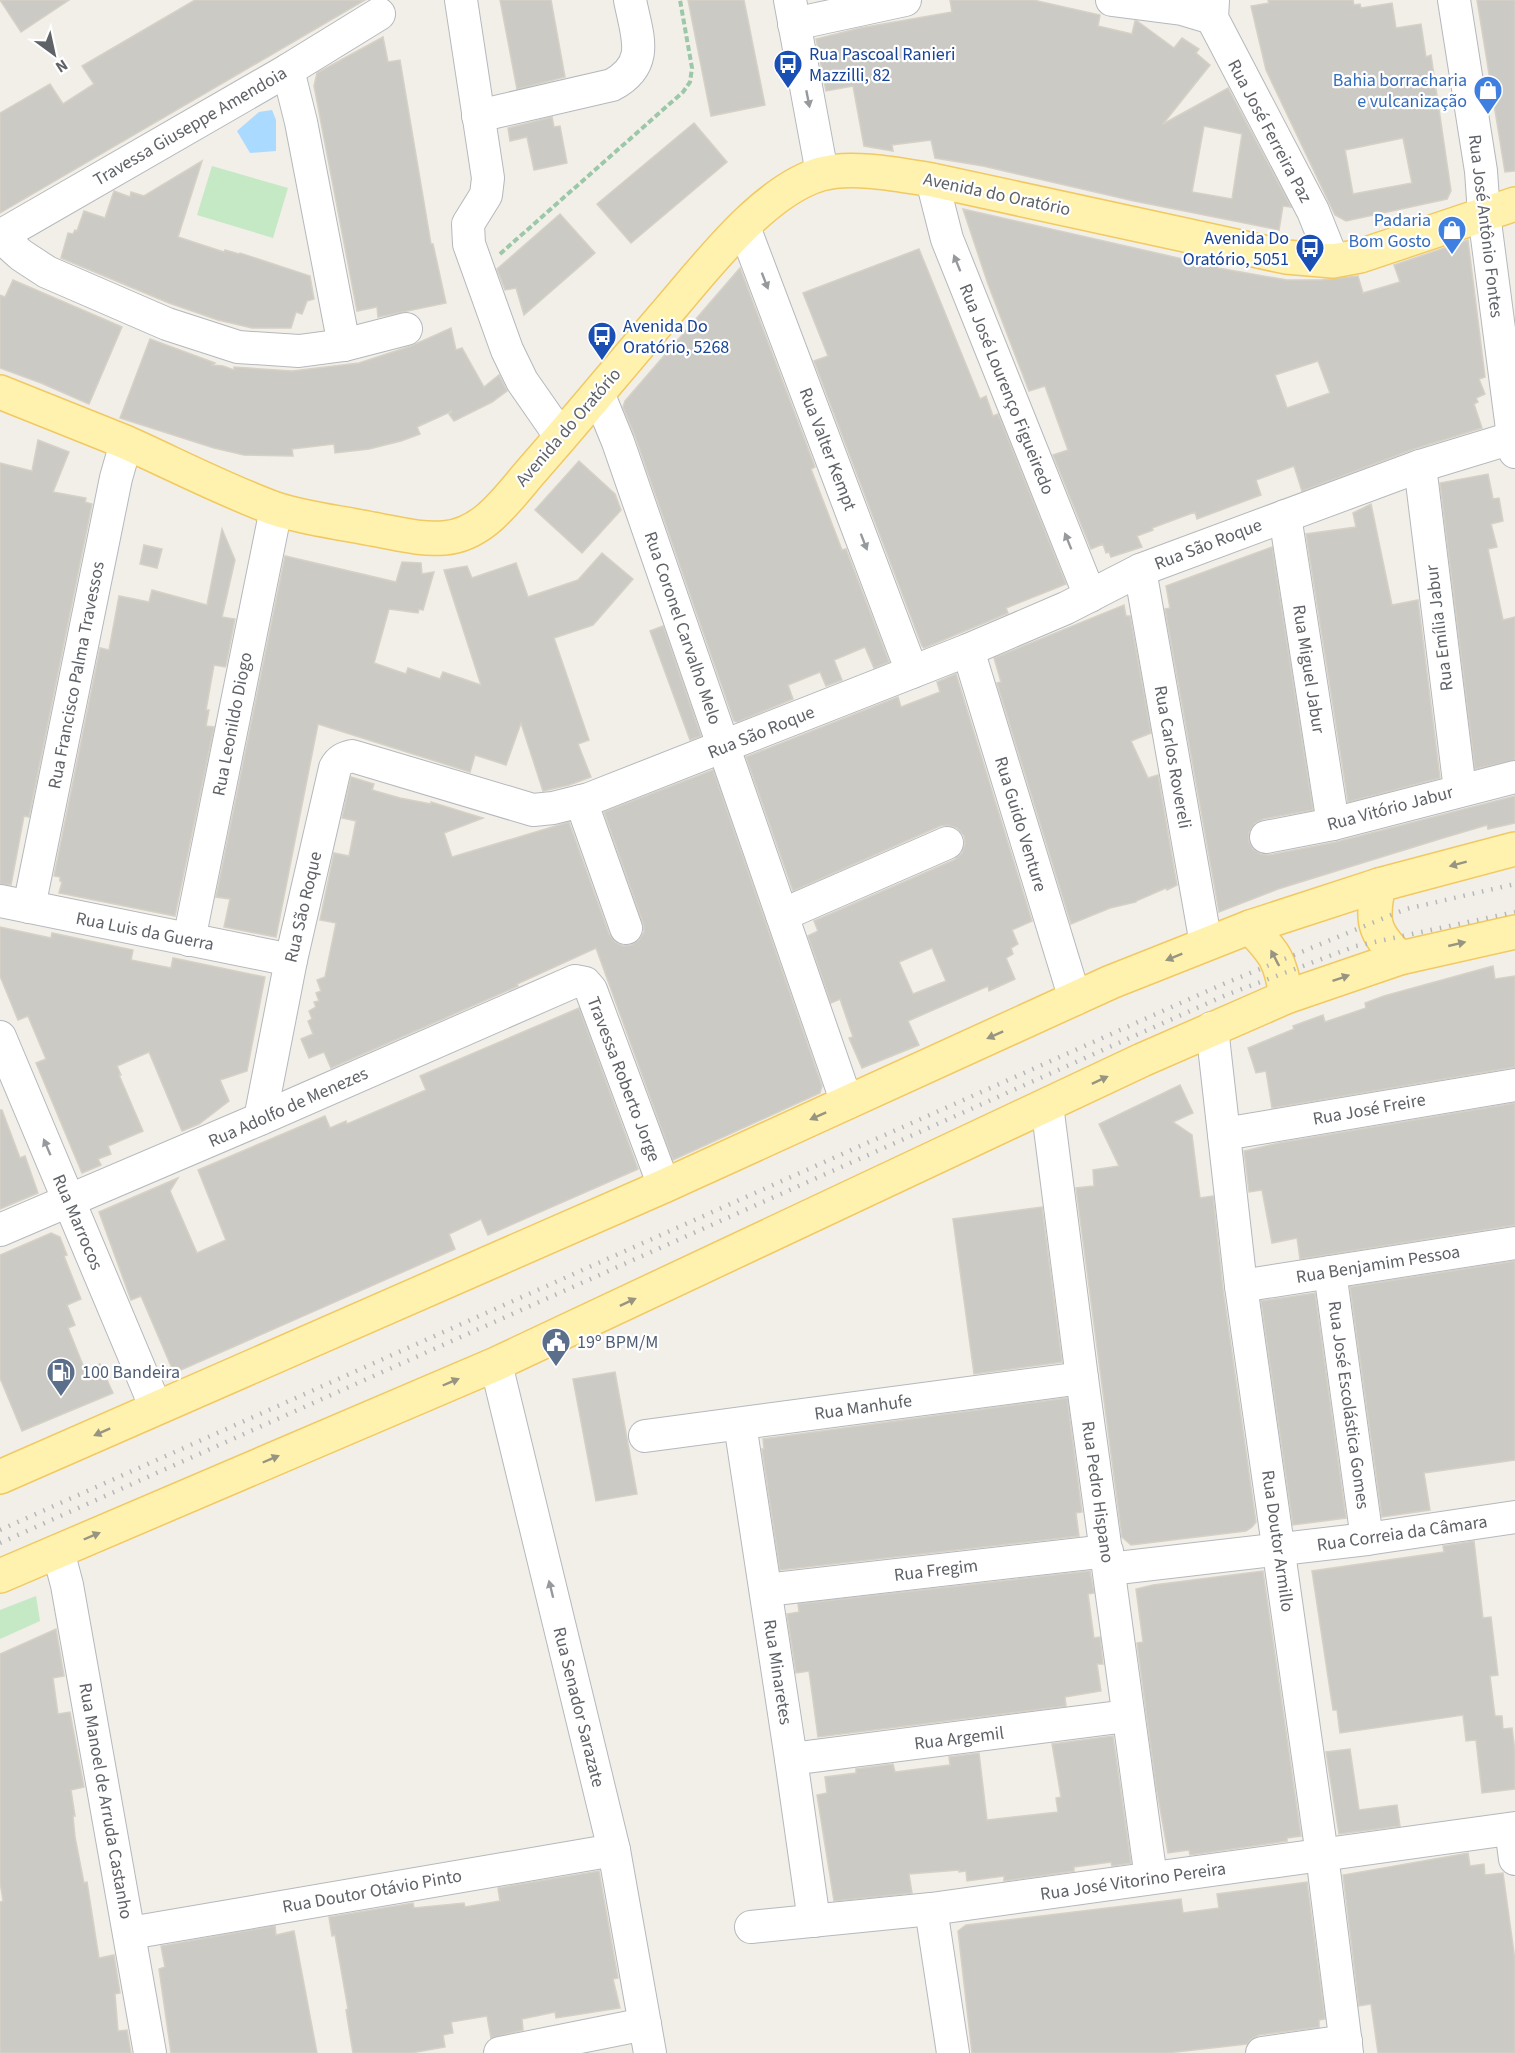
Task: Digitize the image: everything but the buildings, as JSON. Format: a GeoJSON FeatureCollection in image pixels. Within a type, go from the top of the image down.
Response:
{"type":"FeatureCollection","features":[{"type":"Feature","properties":{"kind":"main road","name":"Avenida do Oratório"},"geometry":{"type":"LineString","coordinates":[[0,392],[126,443],[276,509],[422,538],[447,538],[469,533],[489,518],[714,258],[764,206],[802,181],[822,173],[844,170],[897,174],[932,180],[1286,257],[1333,261],[1360,256],[1515,204]]}},
{"type":"Feature","properties":{"kind":"main road"},"geometry":{"type":"LineString","coordinates":[[0,1477],[664,1186],[1075,999],[1206,944],[1250,927],[1379,885],[1515,849]]}},
{"type":"Feature","properties":{"kind":"main road"},"geometry":{"type":"LineString","coordinates":[[1379,885],[1375,907],[1377,931],[1383,943],[1400,958]]}},
{"type":"Feature","properties":{"kind":"main road"},"geometry":{"type":"LineString","coordinates":[[1250,927],[1275,955],[1283,977],[1286,997]]}},
{"type":"Feature","properties":{"kind":"main road"},"geometry":{"type":"LineString","coordinates":[[0,1576],[496,1364],[1212,1028],[1286,997],[1400,958],[1515,932]]}},
{"type":"Feature","properties":{"kind":"street"},"geometry":{"type":"LineString","coordinates":[[461,0],[488,178],[486,195],[468,224],[469,244],[507,350],[522,381],[561,437]]}},
{"type":"Feature","properties":{"kind":"street"},"geometry":{"type":"LineString","coordinates":[[478,116],[612,84],[626,77],[636,64],[639,48],[630,0]]}},
{"type":"Feature","properties":{"kind":"street"},"geometry":{"type":"LineString","coordinates":[[822,173],[792,12],[905,0]]}},
{"type":"Feature","properties":{"kind":"street"},"geometry":{"type":"LineString","coordinates":[[1112,0],[1212,9]]}},
{"type":"Feature","properties":{"kind":"street","name":"Rua José Antônio Fontes"},"geometry":{"type":"LineString","coordinates":[[1454,0],[1481,171],[1484,214],[1514,442]]}},
{"type":"Feature","properties":{"kind":"street","name":"Rua José Ferreira Paz"},"geometry":{"type":"LineString","coordinates":[[1212,9],[1313,211],[1333,261]]}},
{"type":"Feature","properties":{"kind":"street","name":"Travessa Giuseppe Amendoia"},"geometry":{"type":"LineString","coordinates":[[0,237],[288,70],[379,14]]}},
{"type":"Feature","properties":{"kind":"street"},"geometry":{"type":"LineString","coordinates":[[288,70],[301,122],[344,345]]}},
{"type":"Feature","properties":{"kind":"street","name":"Rua José Lourenço Figueiredo"},"geometry":{"type":"LineString","coordinates":[[932,180],[947,239],[1090,596]]}},
{"type":"Feature","properties":{"kind":"street","name":"Rua Valter Kempt"},"geometry":{"type":"LineString","coordinates":[[744,227],[912,672]]}},
{"type":"Feature","properties":{"kind":"street"},"geometry":{"type":"LineString","coordinates":[[0,237],[21,255],[47,272],[167,324],[238,347],[299,351],[344,345],[406,329]]}},
{"type":"Feature","properties":{"kind":"street","name":"Rua Coronel Carvalho Melo"},"geometry":{"type":"LineString","coordinates":[[598,393],[618,442],[848,1102]]}},
{"type":"Feature","properties":{"kind":"street","name":"Rua São Roque"},"geometry":{"type":"LineString","coordinates":[[260,1119],[291,960],[335,768],[345,758],[352,756],[533,810],[581,801],[968,650],[1090,596],[1140,570],[1420,466],[1514,442]]}},
{"type":"Feature","properties":{"kind":"street","name":"Rua Francisco Palma Travessos"},"geometry":{"type":"LineString","coordinates":[[14,904],[126,443]]}},
{"type":"Feature","properties":{"kind":"street","name":"Rua Emília Jabur"},"geometry":{"type":"LineString","coordinates":[[1420,466],[1460,790]]}},
{"type":"Feature","properties":{"kind":"street","name":"Rua Leonildo Diogo"},"geometry":{"type":"LineString","coordinates":[[189,940],[276,509]]}},
{"type":"Feature","properties":{"kind":"street","name":"Rua Miguel Jabur"},"geometry":{"type":"LineString","coordinates":[[1285,516],[1333,824]]}},
{"type":"Feature","properties":{"kind":"street","name":"Rua Carlos Rovereli"},"geometry":{"type":"LineString","coordinates":[[1140,570],[1206,944]]}},
{"type":"Feature","properties":{"kind":"street","name":"Rua Guido Venture"},"geometry":{"type":"LineString","coordinates":[[968,650],[1075,999]]}},
{"type":"Feature","properties":{"kind":"street","name":"Rua Vitório Jabur"},"geometry":{"type":"LineString","coordinates":[[1266,837],[1333,824],[1515,777]]}},
{"type":"Feature","properties":{"kind":"street"},"geometry":{"type":"LineString","coordinates":[[581,801],[626,928]]}},
{"type":"Feature","properties":{"kind":"street"},"geometry":{"type":"LineString","coordinates":[[782,915],[947,843]]}},
{"type":"Feature","properties":{"kind":"street","name":"Rua Luis da Guerra"},"geometry":{"type":"LineString","coordinates":[[14,904],[291,960]]}},
{"type":"Feature","properties":{"kind":"street","name":"Rua Adolfo de Menezes"},"geometry":{"type":"LineString","coordinates":[[0,1230],[575,981]]}},
{"type":"Feature","properties":{"kind":"street","name":"Travessa Roberto Jorge"},"geometry":{"type":"LineString","coordinates":[[575,981],[585,983],[591,990],[664,1186]]}},
{"type":"Feature","properties":{"kind":"street","name":"Rua Doutor Armillo"},"geometry":{"type":"LineString","coordinates":[[1212,1028],[1241,1286],[1347,2047]]}},
{"type":"Feature","properties":{"kind":"street","name":"Rua Marrocos"},"geometry":{"type":"LineString","coordinates":[[0,1037],[156,1408]]}},
{"type":"Feature","properties":{"kind":"street","name":"Rua José Freire"},"geometry":{"type":"LineString","coordinates":[[1224,1134],[1515,1085]]}},
{"type":"Feature","properties":{"kind":"street","name":"Rua Pedro Hispano"},"geometry":{"type":"LineString","coordinates":[[1047,1105],[1127,1716],[1151,1878]]}},
{"type":"Feature","properties":{"kind":"street","name":"Rua Benjamim Pessoa"},"geometry":{"type":"LineString","coordinates":[[1241,1286],[1515,1243]]}},
{"type":"Feature","properties":{"kind":"street","name":"Rua José Escolástica Gomes"},"geometry":{"type":"LineString","coordinates":[[1330,1272],[1367,1539]]}},
{"type":"Feature","properties":{"kind":"street","name":"Rua Senador Sarazate"},"geometry":{"type":"LineString","coordinates":[[496,1364],[614,1850],[647,2038]]}},
{"type":"Feature","properties":{"kind":"street","name":"Rua Manhufe"},"geometry":{"type":"LineString","coordinates":[[645,1437],[1082,1378]]}},
{"type":"Feature","properties":{"kind":"street","name":"Rua Minaretes"},"geometry":{"type":"LineString","coordinates":[[740,1424],[814,1921]]}},
{"type":"Feature","properties":{"kind":"street","name":"Rua Correia da Câmara"},"geometry":{"type":"LineString","coordinates":[[1108,1560],[1279,1549],[1367,1539],[1515,1517]]}},
{"type":"Feature","properties":{"kind":"street","name":"Rua Manoel de Arruda Castanho"},"geometry":{"type":"LineString","coordinates":[[58,1551],[67,1585],[150,2053]]}},
{"type":"Feature","properties":{"kind":"street","name":"Rua Fregim"},"geometry":{"type":"LineString","coordinates":[[766,1590],[1108,1560]]}},
{"type":"Feature","properties":{"kind":"street","name":"Rua Argemil"},"geometry":{"type":"LineString","coordinates":[[791,1760],[1127,1716]]}},
{"type":"Feature","properties":{"kind":"street"},"geometry":{"type":"LineString","coordinates":[[1513,1828],[1515,1860]]}},
{"type":"Feature","properties":{"kind":"street","name":"Rua José Vitorino Pereira"},"geometry":{"type":"LineString","coordinates":[[751,1927],[931,1909],[1513,1828]]}},
{"type":"Feature","properties":{"kind":"street","name":"Rua Doutor Otávio Pinto"},"geometry":{"type":"LineString","coordinates":[[130,1933],[614,1850]]}},
{"type":"Feature","properties":{"kind":"street"},"geometry":{"type":"LineString","coordinates":[[931,1909],[952,2053]]}},
{"type":"Feature","properties":{"kind":"street"},"geometry":{"type":"LineString","coordinates":[[500,2053],[647,2038]]}},
{"type":"Feature","properties":{"kind":"street"},"geometry":{"type":"LineString","coordinates":[[1262,2053],[1347,2047]]}},
{"type":"Feature","properties":{"kind":"path"},"geometry":{"type":"LineString","coordinates":[[479,272],[683,92],[690,82],[693,68],[680,0]]}},
{"type":"Feature","properties":{"kind":"green space"},"geometry":{"type":"Polygon","coordinates":[[[212,166],[288,188],[273,238],[197,215],[212,166]]]}},
{"type":"Feature","properties":{"kind":"green space"},"geometry":{"type":"Polygon","coordinates":[[[36,1596],[40,1621],[0,1639],[0,1610],[36,1596]]]}},
{"type":"Feature","properties":{"kind":"water"},"geometry":{"type":"Polygon","coordinates":[[[272,110],[276,120],[276,151],[250,153],[237,131],[259,112],[272,110]]]}},
{"type":"Feature","properties":{"kind":"railway"},"geometry":{"type":"LineString","coordinates":[[0,1530],[1221,985],[1406,909],[1515,884]]}},
{"type":"Feature","properties":{"kind":"railway"},"geometry":{"type":"LineString","coordinates":[[0,1543],[1226,995],[1356,946],[1515,912]]}},
{"type":"Feature","properties":{"kind":"place","name":"Rua Pascoal Ranieri Mazzilli, 82"},"geometry":{"type":"Point","coordinates":[788,90]}},
{"type":"Feature","properties":{"kind":"place","name":"Bahia borracharia e vulcanização"},"geometry":{"type":"Point","coordinates":[1488,116]}},
{"type":"Feature","properties":{"kind":"place","name":"Padaria Bom Gosto"},"geometry":{"type":"Point","coordinates":[1452,256]}},
{"type":"Feature","properties":{"kind":"place","name":"Avenida Do Oratório, 5051"},"geometry":{"type":"Point","coordinates":[1310,274]}},
{"type":"Feature","properties":{"kind":"place","name":"Avenida Do Oratório, 5268"},"geometry":{"type":"Point","coordinates":[602,362]}},
{"type":"Feature","properties":{"kind":"place","name":"19º BPM/M"},"geometry":{"type":"Point","coordinates":[556,1368]}},
{"type":"Feature","properties":{"kind":"place","name":"100 Bandeira"},"geometry":{"type":"Point","coordinates":[61,1398]}}]}
